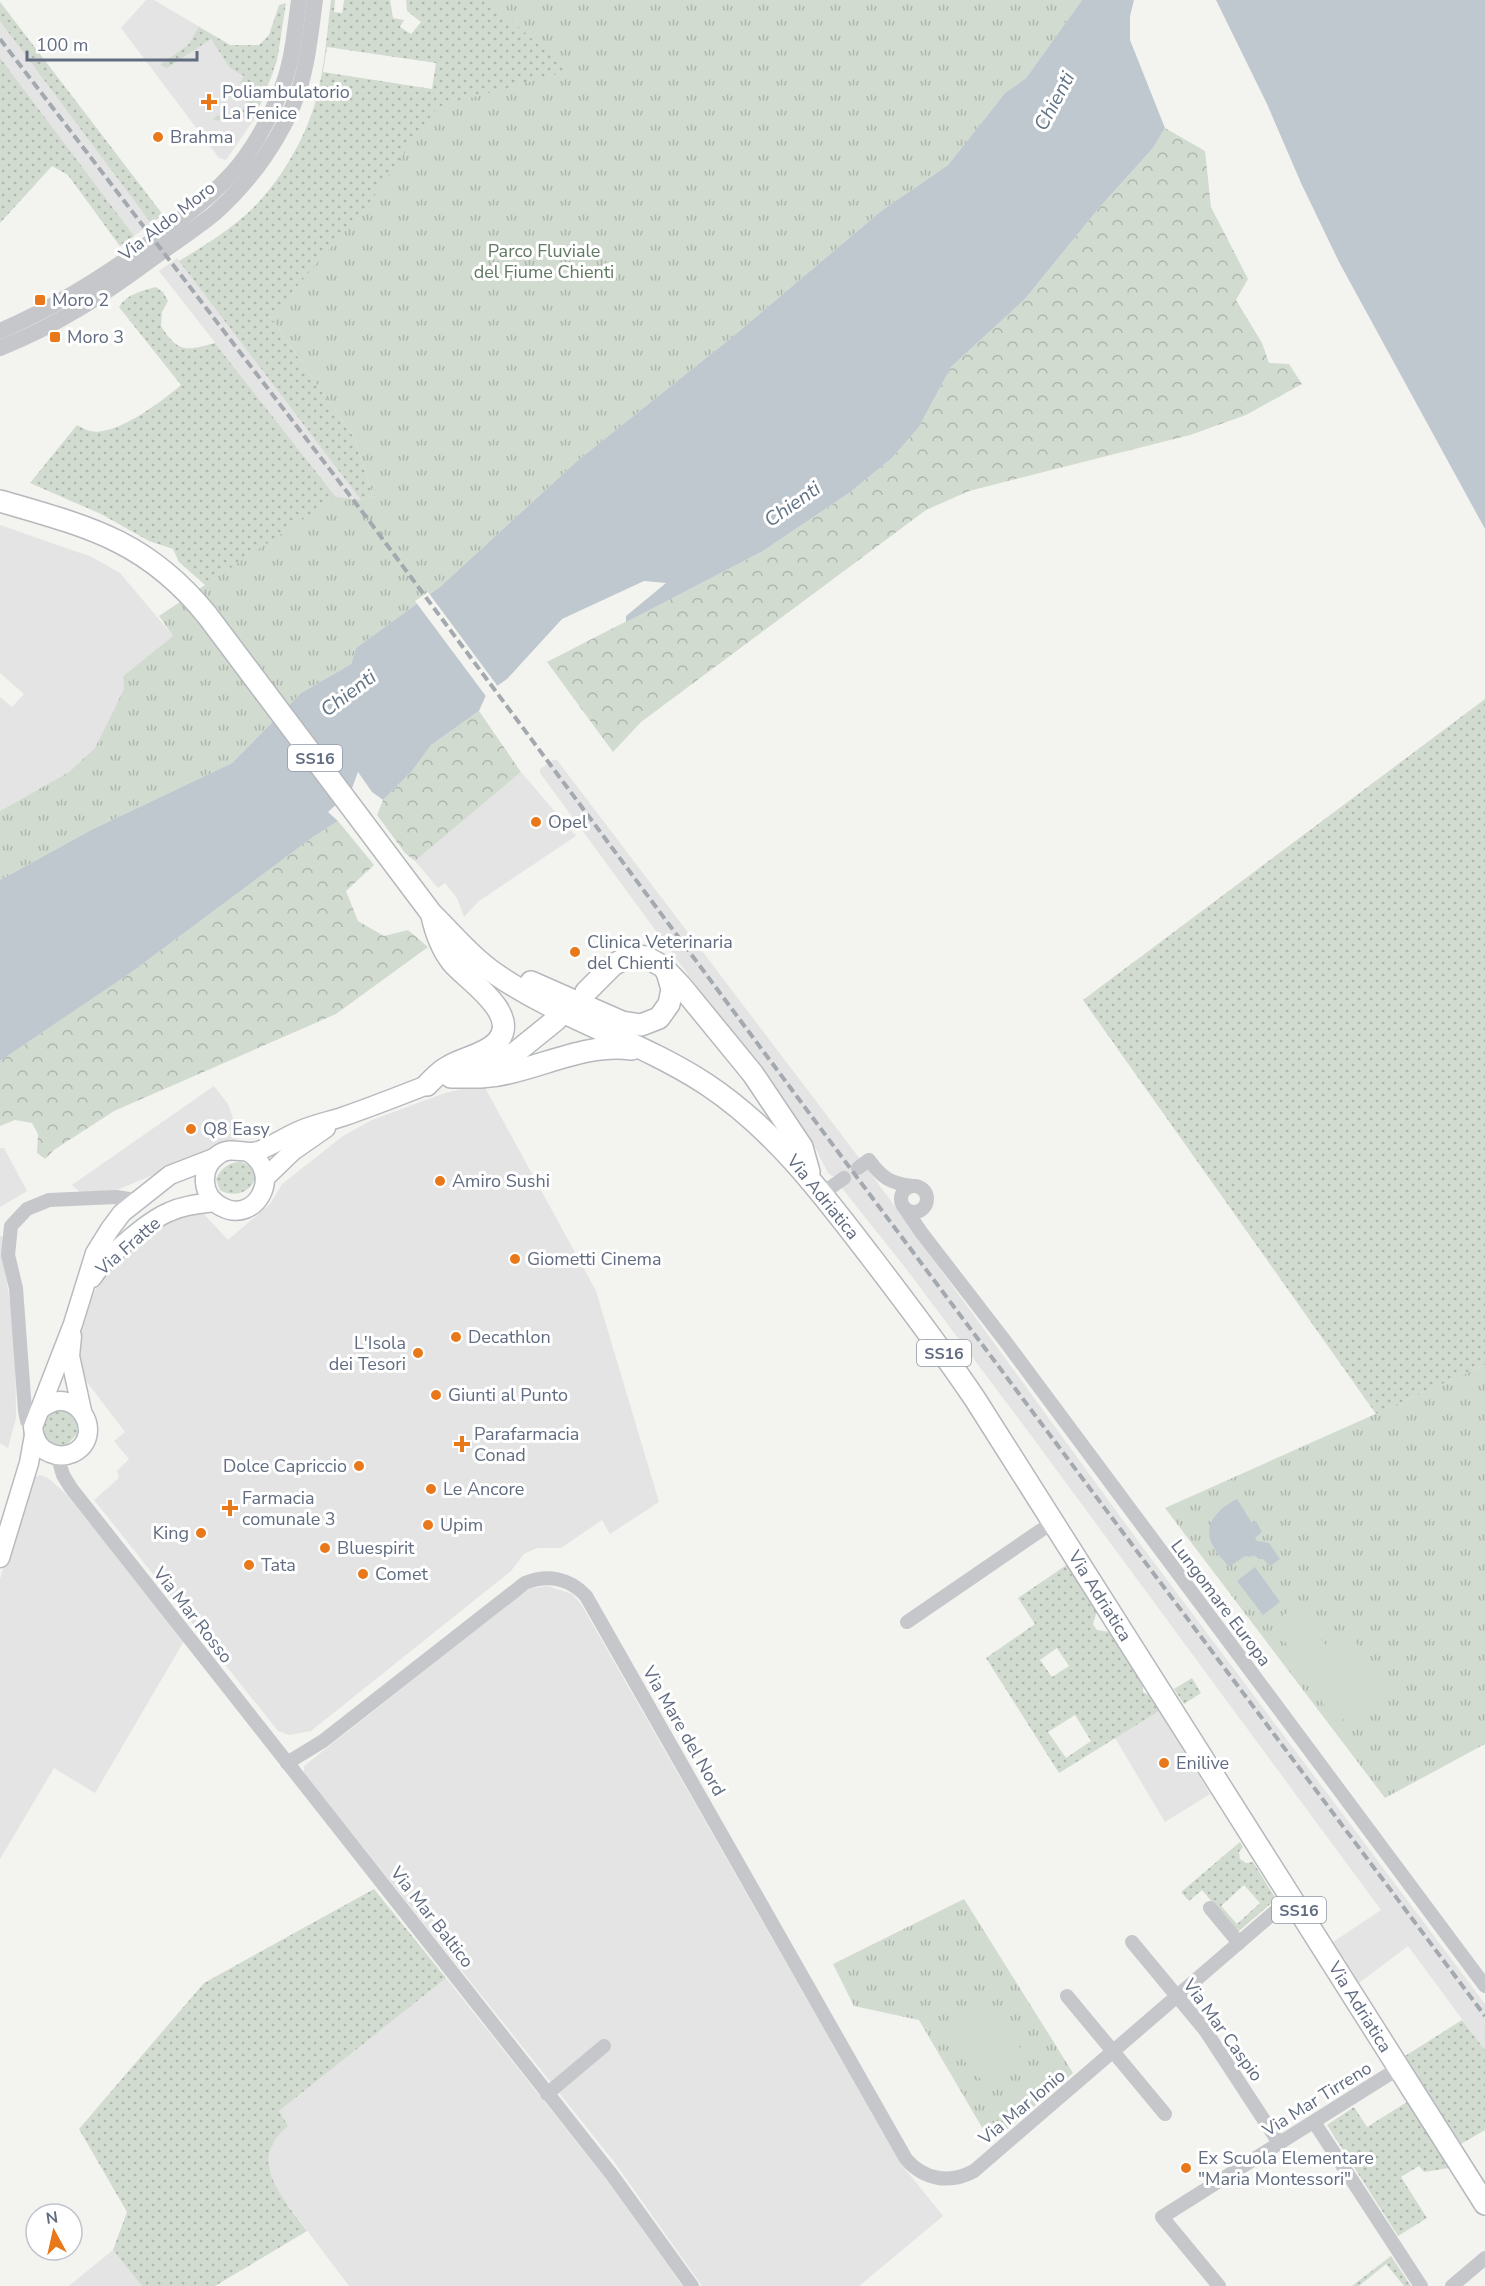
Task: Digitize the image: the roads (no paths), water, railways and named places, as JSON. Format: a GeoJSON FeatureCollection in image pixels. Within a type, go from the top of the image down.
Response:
{"type":"FeatureCollection","features":[{"type":"Feature","properties":{"kind":"main road","name":"SS16"},"geometry":{"type":"LineString","coordinates":[[0,501],[83,527],[132,548],[173,578],[207,615],[427,907],[469,951],[498,975],[538,999],[644,1051]]}},
{"type":"Feature","properties":{"kind":"main road"},"geometry":{"type":"LineString","coordinates":[[427,907],[442,948],[454,964],[493,1002],[499,1011],[502,1027],[499,1039],[492,1047],[446,1068],[427,1085]]}},
{"type":"Feature","properties":{"kind":"main road"},"geometry":{"type":"LineString","coordinates":[[586,992],[613,965],[631,956],[650,958],[667,972],[729,1045],[766,1094],[802,1147],[817,1186]]}},
{"type":"Feature","properties":{"kind":"main road"},"geometry":{"type":"LineString","coordinates":[[498,975],[526,980],[622,1022],[641,1025],[659,1018],[669,1004],[672,989],[667,972]]}},
{"type":"Feature","properties":{"kind":"main road"},"geometry":{"type":"LineString","coordinates":[[427,1085],[515,1053],[557,1019]]}},
{"type":"Feature","properties":{"kind":"main road"},"geometry":{"type":"LineString","coordinates":[[451,1077],[506,1074],[602,1048],[619,1047],[644,1051]]}},
{"type":"Feature","properties":{"kind":"main road","name":"Via Adriatica"},"geometry":{"type":"LineString","coordinates":[[644,1051],[697,1079],[735,1105],[769,1135],[817,1186],[956,1371],[1485,2204]]}},
{"type":"Feature","properties":{"kind":"main road","name":"Via Fratte"},"geometry":{"type":"LineString","coordinates":[[0,1558],[26,1475],[36,1423],[73,1324],[95,1253],[122,1213],[170,1175],[230,1150],[248,1152],[259,1150],[299,1130],[427,1085]]}},
{"type":"Feature","properties":{"kind":"main road","name":"Via Fratte"},"geometry":{"type":"LineString","coordinates":[[82,1292],[95,1272],[111,1256],[158,1218],[186,1206],[215,1203],[230,1210],[249,1207],[260,1197],[265,1178],[293,1151],[341,1117]]}},
{"type":"Feature","properties":{"kind":"main road"},"geometry":{"type":"LineString","coordinates":[[248,1152],[261,1164],[265,1178]]}},
{"type":"Feature","properties":{"kind":"main road"},"geometry":{"type":"LineString","coordinates":[[214,1158],[206,1170],[204,1181],[208,1194],[215,1203]]}},
{"type":"Feature","properties":{"kind":"main road","name":"Via Fratte"},"geometry":{"type":"LineString","coordinates":[[73,1324],[70,1356],[82,1411],[87,1420],[87,1434],[84,1442],[75,1451]]}},
{"type":"Feature","properties":{"kind":"main road"},"geometry":{"type":"LineString","coordinates":[[56,1455],[43,1449],[36,1423],[49,1404],[62,1401],[71,1403],[82,1411]]}},
{"type":"Feature","properties":{"kind":"main road"},"geometry":{"type":"LineString","coordinates":[[26,1475],[38,1463],[56,1455],[75,1451]]}},
{"type":"Feature","properties":{"kind":"street","name":"Via Aldo Moro"},"geometry":{"type":"LineString","coordinates":[[0,331],[65,301],[128,259],[183,218],[239,165],[257,139],[283,85],[290,63],[299,0]]}},
{"type":"Feature","properties":{"kind":"street","name":"Via Aldo Moro"},"geometry":{"type":"LineString","coordinates":[[0,348],[59,322],[110,290],[214,213],[235,193],[266,154],[290,111],[299,89],[306,60],[315,0]]}},
{"type":"Feature","properties":{"kind":"street"},"geometry":{"type":"LineString","coordinates":[[863,1164],[897,1184],[920,1187],[926,1192],[928,1200],[924,1208],[918,1212],[906,1210],[901,1203],[902,1194],[912,1186]]}},
{"type":"Feature","properties":{"kind":"street"},"geometry":{"type":"LineString","coordinates":[[817,1186],[844,1178]]}},
{"type":"Feature","properties":{"kind":"street"},"geometry":{"type":"LineString","coordinates":[[36,1423],[27,1421],[24,1412],[16,1288],[8,1255],[11,1226],[27,1209],[50,1200],[93,1200],[116,1197],[135,1202]]}},
{"type":"Feature","properties":{"kind":"street"},"geometry":{"type":"LineString","coordinates":[[924,1208],[928,1241]]}},
{"type":"Feature","properties":{"kind":"street","name":"Lungomare Europa"},"geometry":{"type":"LineString","coordinates":[[906,1210],[1485,1986]]}},
{"type":"Feature","properties":{"kind":"street"},"geometry":{"type":"LineString","coordinates":[[71,1488],[70,1468],[75,1451]]}},
{"type":"Feature","properties":{"kind":"street","name":"Via Mar Rosso"},"geometry":{"type":"LineString","coordinates":[[56,1455],[64,1479],[287,1763]]}},
{"type":"Feature","properties":{"kind":"street"},"geometry":{"type":"LineString","coordinates":[[907,1622],[1053,1522]]}},
{"type":"Feature","properties":{"kind":"street","name":"Via Mare del Nord"},"geometry":{"type":"LineString","coordinates":[[287,1763],[323,1741],[525,1583],[550,1578],[572,1584],[586,1596],[906,2159],[925,2175],[949,2179]]}},
{"type":"Feature","properties":{"kind":"street","name":"Via Mar Baltico"},"geometry":{"type":"LineString","coordinates":[[287,1763],[612,2175],[686,2284]]}},
{"type":"Feature","properties":{"kind":"street","name":"Via Mar Ionio"},"geometry":{"type":"LineString","coordinates":[[949,2179],[974,2171],[1291,1898]]}},
{"type":"Feature","properties":{"kind":"street"},"geometry":{"type":"LineString","coordinates":[[1210,1908],[1239,1943]]}},
{"type":"Feature","properties":{"kind":"street","name":"Via Mar Caspio"},"geometry":{"type":"LineString","coordinates":[[1132,1942],[1205,2030],[1280,2144]]}},
{"type":"Feature","properties":{"kind":"street"},"geometry":{"type":"LineString","coordinates":[[1067,1996],[1165,2114]]}},
{"type":"Feature","properties":{"kind":"street"},"geometry":{"type":"LineString","coordinates":[[548,2094],[604,2046]]}},
{"type":"Feature","properties":{"kind":"street","name":"Via Mar Tirreno"},"geometry":{"type":"LineString","coordinates":[[1219,2286],[1162,2217],[1399,2068]]}},
{"type":"Feature","properties":{"kind":"street"},"geometry":{"type":"LineString","coordinates":[[1314,2121],[1422,2286]]}},
{"type":"Feature","properties":{"kind":"street"},"geometry":{"type":"LineString","coordinates":[[1452,2286],[1485,2258]]}},
{"type":"Feature","properties":{"kind":"water","name":"Chienti"},"geometry":{"type":"Polygon","coordinates":[[[1082,0],[1134,0],[1130,16],[1130,40],[1165,128],[1153,148],[1099,208],[1025,299],[951,367],[919,427],[892,458],[849,493],[763,551],[626,622],[626,616],[666,583],[644,581],[562,619],[507,679],[487,693],[479,711],[431,745],[412,771],[383,800],[372,792],[358,772],[351,791],[328,812],[338,821],[313,837],[129,974],[0,1061],[0,880],[91,830],[232,763],[301,693],[351,664],[356,648],[441,586],[577,461],[731,338],[881,211],[948,165],[1005,93],[1026,78],[1082,0]]]}},
{"type":"Feature","properties":{"kind":"water"},"geometry":{"type":"Polygon","coordinates":[[[1216,0],[1485,0],[1485,529],[1339,262],[1301,183],[1267,104],[1216,0]]]}},
{"type":"Feature","properties":{"kind":"water"},"geometry":{"type":"Polygon","coordinates":[[[1237,1499],[1252,1523],[1256,1521],[1262,1532],[1255,1538],[1257,1541],[1269,1543],[1280,1559],[1270,1566],[1263,1559],[1252,1554],[1251,1557],[1245,1556],[1229,1567],[1212,1544],[1209,1530],[1214,1517],[1237,1499]]]}},
{"type":"Feature","properties":{"kind":"water"},"geometry":{"type":"Polygon","coordinates":[[[1255,1567],[1280,1602],[1263,1615],[1237,1581],[1255,1567]]]}},
{"type":"Feature","properties":{"kind":"railway"},"geometry":{"type":"LineString","coordinates":[[0,39],[367,518],[1485,2016]]}},
{"type":"Feature","properties":{"kind":"place","name":"Poliambulatorio La Fenice"},"geometry":{"type":"Point","coordinates":[209,102]}},
{"type":"Feature","properties":{"kind":"place","name":"Brahma"},"geometry":{"type":"Point","coordinates":[158,137]}},
{"type":"Feature","properties":{"kind":"place","name":"Moro 2"},"geometry":{"type":"Point","coordinates":[40,300]}},
{"type":"Feature","properties":{"kind":"place","name":"Moro 3"},"geometry":{"type":"Point","coordinates":[55,337]}},
{"type":"Feature","properties":{"kind":"place","name":"Opel"},"geometry":{"type":"Point","coordinates":[536,822]}},
{"type":"Feature","properties":{"kind":"place","name":"Clinica Veterinaria del Chienti"},"geometry":{"type":"Point","coordinates":[575,952]}},
{"type":"Feature","properties":{"kind":"place","name":"Q8 Easy"},"geometry":{"type":"Point","coordinates":[191,1129]}},
{"type":"Feature","properties":{"kind":"place","name":"Amiro Sushi"},"geometry":{"type":"Point","coordinates":[440,1181]}},
{"type":"Feature","properties":{"kind":"place","name":"Giometti Cinema"},"geometry":{"type":"Point","coordinates":[515,1259]}},
{"type":"Feature","properties":{"kind":"place","name":"Decathlon"},"geometry":{"type":"Point","coordinates":[456,1337]}},
{"type":"Feature","properties":{"kind":"place","name":"L'Isola dei Tesori"},"geometry":{"type":"Point","coordinates":[418,1353]}},
{"type":"Feature","properties":{"kind":"place","name":"Giunti al Punto"},"geometry":{"type":"Point","coordinates":[436,1395]}},
{"type":"Feature","properties":{"kind":"place","name":"Parafarmacia Conad"},"geometry":{"type":"Point","coordinates":[462,1444]}},
{"type":"Feature","properties":{"kind":"place","name":"Dolce Capriccio"},"geometry":{"type":"Point","coordinates":[359,1466]}},
{"type":"Feature","properties":{"kind":"place","name":"Le Ancore"},"geometry":{"type":"Point","coordinates":[431,1489]}},
{"type":"Feature","properties":{"kind":"place","name":"Farmacia comunale 3"},"geometry":{"type":"Point","coordinates":[230,1508]}},
{"type":"Feature","properties":{"kind":"place","name":"Upim"},"geometry":{"type":"Point","coordinates":[428,1525]}},
{"type":"Feature","properties":{"kind":"place","name":"King"},"geometry":{"type":"Point","coordinates":[201,1533]}},
{"type":"Feature","properties":{"kind":"place","name":"Bluespirit"},"geometry":{"type":"Point","coordinates":[325,1548]}},
{"type":"Feature","properties":{"kind":"place","name":"Tata"},"geometry":{"type":"Point","coordinates":[249,1565]}},
{"type":"Feature","properties":{"kind":"place","name":"Comet"},"geometry":{"type":"Point","coordinates":[363,1574]}},
{"type":"Feature","properties":{"kind":"place","name":"Enilive"},"geometry":{"type":"Point","coordinates":[1164,1763]}},
{"type":"Feature","properties":{"kind":"place","name":"Ex Scuola Elementare \"Maria Montessori\""},"geometry":{"type":"Point","coordinates":[1186,2168]}},
{"type":"Feature","properties":{"kind":"park label","name":"Parco Fluviale del Fiume Chienti"},"geometry":{"type":"Point","coordinates":[544,261]}}]}
